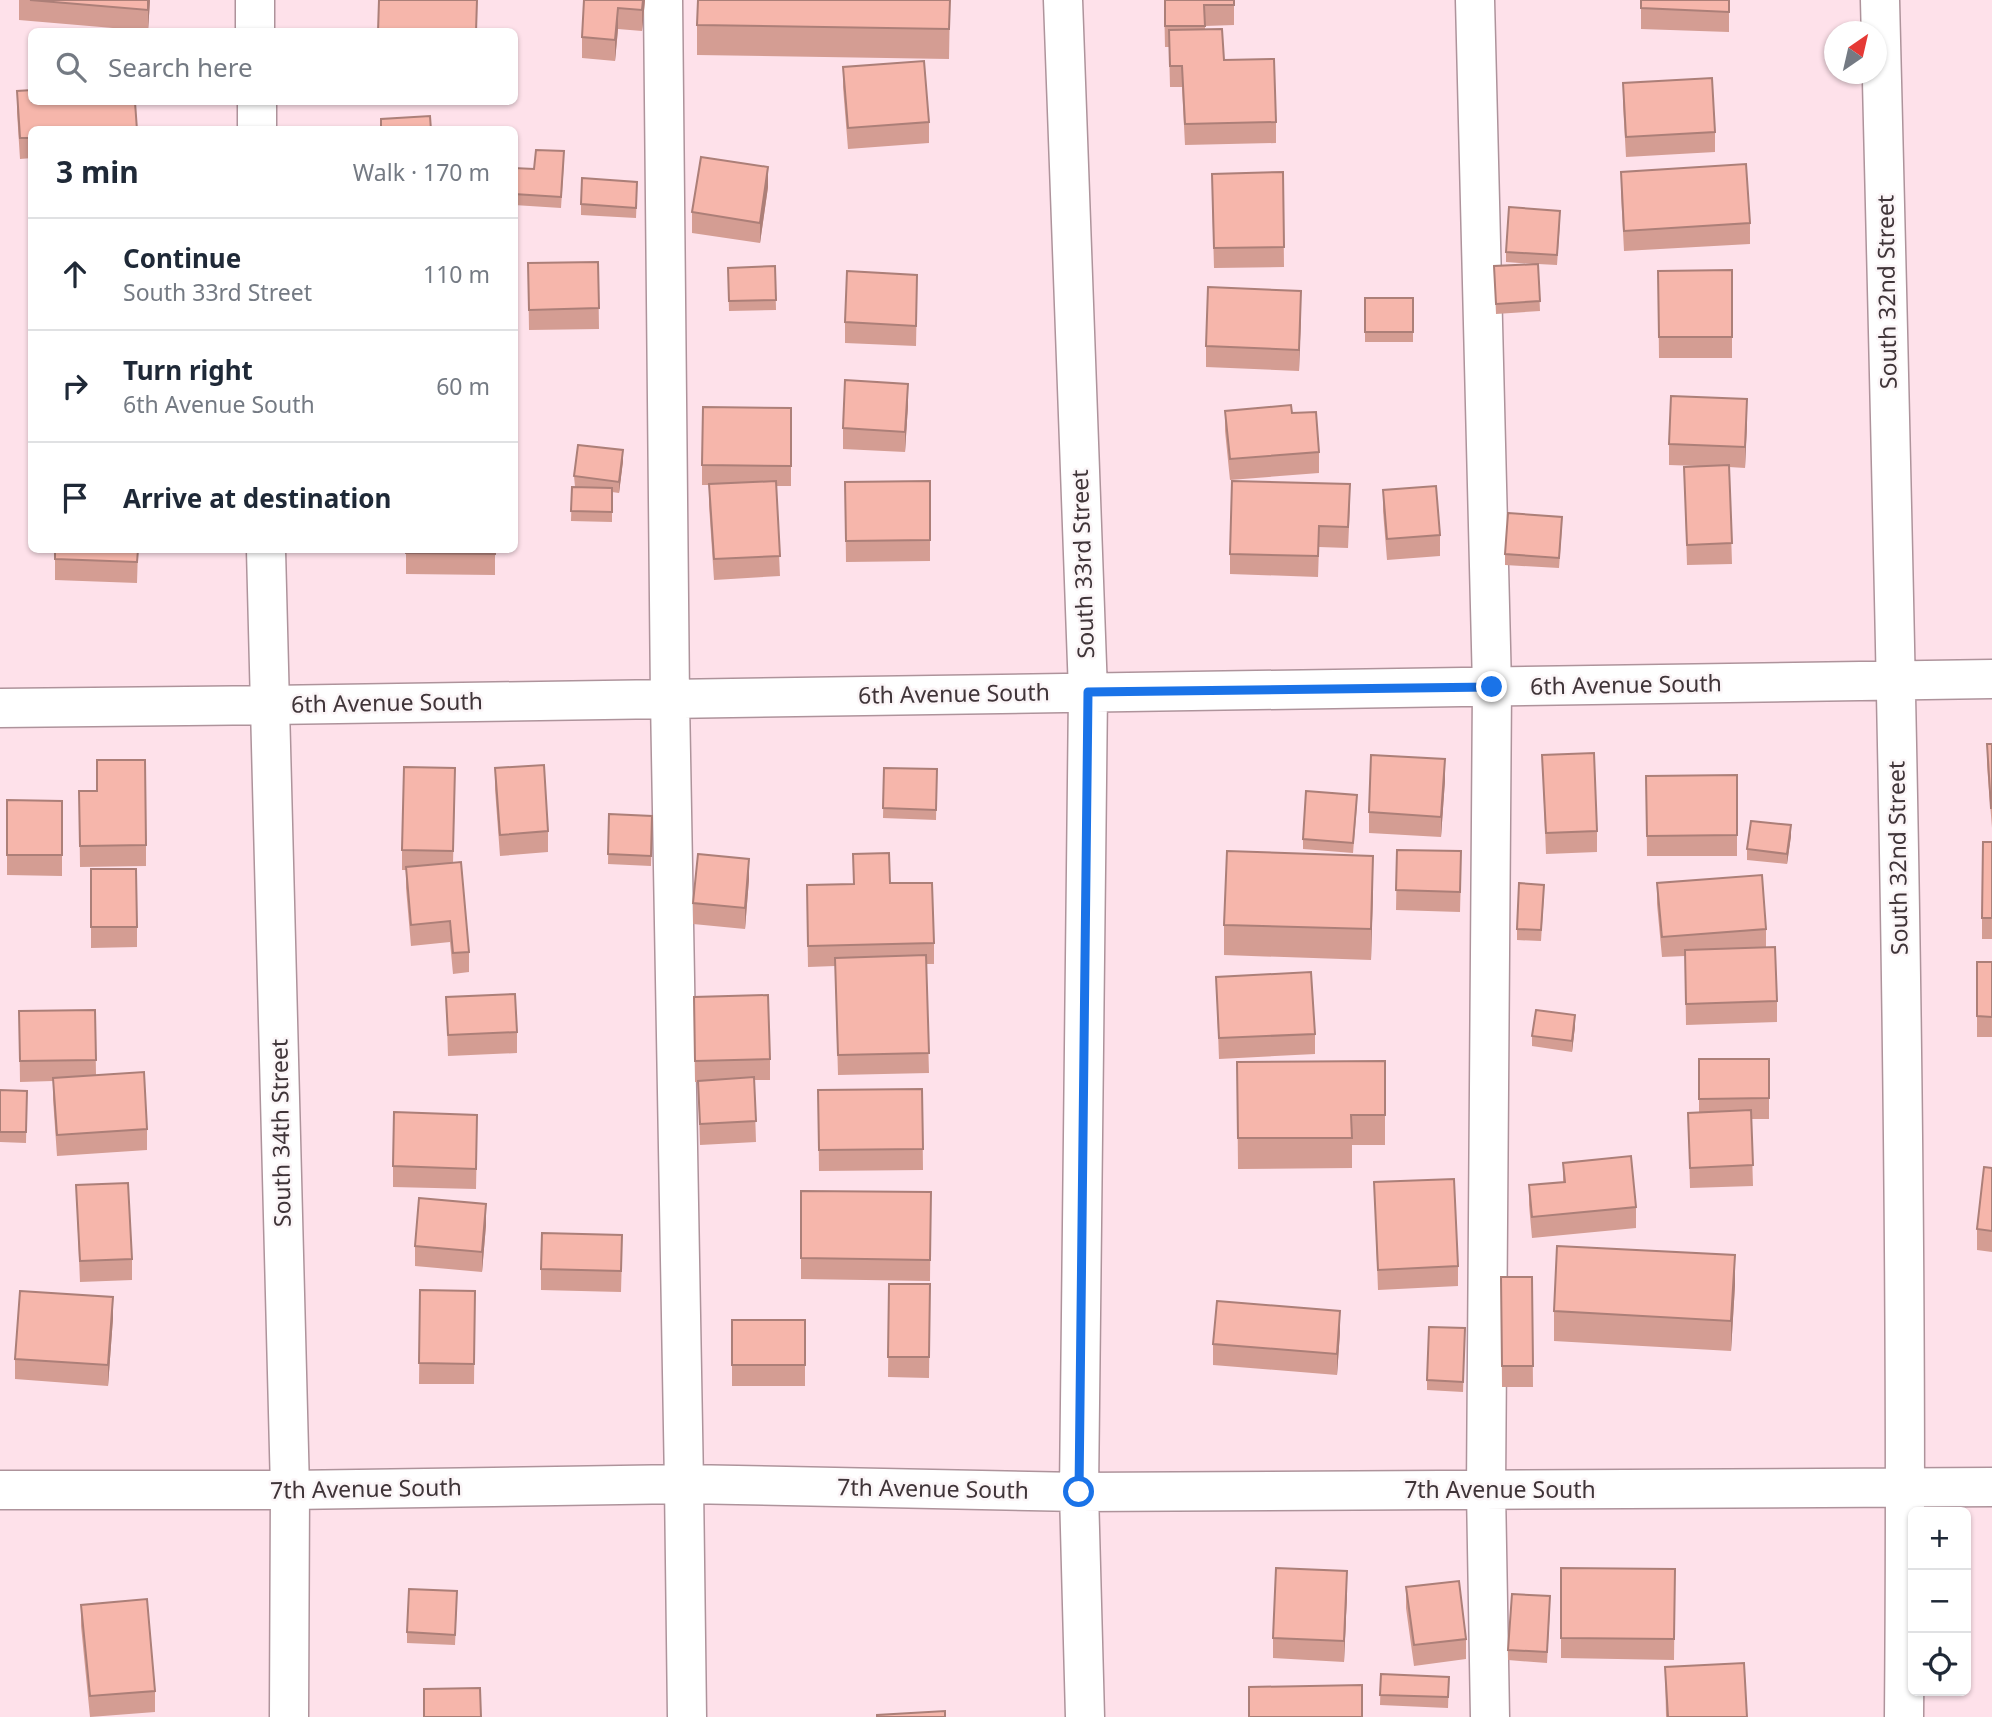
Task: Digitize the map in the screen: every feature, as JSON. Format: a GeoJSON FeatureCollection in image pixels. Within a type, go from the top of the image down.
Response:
{"type":"FeatureCollection","features":[{"type":"Feature","properties":{"kind":"street"},"geometry":{"type":"LineString","coordinates":[[255,0],[255,28]]}},
{"type":"Feature","properties":{"kind":"street"},"geometry":{"type":"LineString","coordinates":[[663,0],[670,699],[687,1717]]}},
{"type":"Feature","properties":{"kind":"street","name":"South 33rd Street"},"geometry":{"type":"LineString","coordinates":[[1063,0],[1088,692],[1079,1492],[1085,1717]]}},
{"type":"Feature","properties":{"kind":"street"},"geometry":{"type":"LineString","coordinates":[[1475,0],[1492,687],[1486,1490],[1490,1717]]}},
{"type":"Feature","properties":{"kind":"street","name":"South 32nd Street"},"geometry":{"type":"LineString","coordinates":[[1880,0],[1896,680],[1906,1489],[1903,1717]]}},
{"type":"Feature","properties":{"kind":"street"},"geometry":{"type":"LineString","coordinates":[[257,105],[257,126]]}},
{"type":"Feature","properties":{"kind":"street","name":"South 34th Street"},"geometry":{"type":"LineString","coordinates":[[266,553],[290,1490],[289,1717]]}},
{"type":"Feature","properties":{"kind":"street","name":"6th Avenue South"},"geometry":{"type":"LineString","coordinates":[[0,708],[1992,679]]}},
{"type":"Feature","properties":{"kind":"street","name":"7th Avenue South"},"geometry":{"type":"LineString","coordinates":[[0,1490],[290,1490],[684,1484],[1079,1492],[1992,1487]]}},
{"type":"Feature","properties":{"kind":"building"},"geometry":{"type":"Polygon","coordinates":[[[30,0],[148,0],[148,10],[30,0]]]}},
{"type":"Feature","properties":{"kind":"building"},"geometry":{"type":"Polygon","coordinates":[[[379,0],[477,0],[476,28],[378,28],[379,0]]]}},
{"type":"Feature","properties":{"kind":"building"},"geometry":{"type":"Polygon","coordinates":[[[584,0],[643,0],[642,10],[618,8],[615,40],[582,37],[584,0]]]}},
{"type":"Feature","properties":{"kind":"building"},"geometry":{"type":"Polygon","coordinates":[[[698,0],[950,0],[949,29],[697,25],[698,0]]]}},
{"type":"Feature","properties":{"kind":"building"},"geometry":{"type":"Polygon","coordinates":[[[1165,0],[1234,0],[1234,5],[1204,5],[1205,26],[1165,26],[1165,0]]]}},
{"type":"Feature","properties":{"kind":"building"},"geometry":{"type":"Polygon","coordinates":[[[1641,0],[1729,0],[1729,12],[1641,8],[1641,0]]]}},
{"type":"Feature","properties":{"kind":"building"},"geometry":{"type":"Polygon","coordinates":[[[1222,29],[1224,60],[1274,59],[1276,122],[1185,124],[1182,66],[1170,66],[1169,30],[1222,29]]]}},
{"type":"Feature","properties":{"kind":"building"},"geometry":{"type":"Polygon","coordinates":[[[924,61],[929,122],[848,128],[843,67],[924,61]]]}},
{"type":"Feature","properties":{"kind":"building"},"geometry":{"type":"Polygon","coordinates":[[[1712,78],[1715,132],[1626,137],[1623,83],[1712,78]]]}},
{"type":"Feature","properties":{"kind":"building"},"geometry":{"type":"Polygon","coordinates":[[[28,90],[28,105],[135,105],[137,126],[28,126],[28,138],[20,138],[17,91],[28,90]]]}},
{"type":"Feature","properties":{"kind":"building"},"geometry":{"type":"Polygon","coordinates":[[[430,116],[431,126],[381,126],[381,119],[430,116]]]}},
{"type":"Feature","properties":{"kind":"building"},"geometry":{"type":"Polygon","coordinates":[[[536,150],[564,151],[561,197],[518,194],[518,168],[534,169],[536,150]]]}},
{"type":"Feature","properties":{"kind":"building"},"geometry":{"type":"Polygon","coordinates":[[[701,157],[768,167],[760,223],[692,212],[701,157]]]}},
{"type":"Feature","properties":{"kind":"building"},"geometry":{"type":"Polygon","coordinates":[[[1746,164],[1750,223],[1624,231],[1621,172],[1746,164]]]}},
{"type":"Feature","properties":{"kind":"building"},"geometry":{"type":"Polygon","coordinates":[[[1283,172],[1284,247],[1214,248],[1212,174],[1283,172]]]}},
{"type":"Feature","properties":{"kind":"building"},"geometry":{"type":"Polygon","coordinates":[[[582,178],[637,182],[636,208],[581,204],[582,178]]]}},
{"type":"Feature","properties":{"kind":"building"},"geometry":{"type":"Polygon","coordinates":[[[1509,207],[1560,211],[1557,255],[1506,252],[1509,207]]]}},
{"type":"Feature","properties":{"kind":"building"},"geometry":{"type":"Polygon","coordinates":[[[598,262],[599,308],[529,310],[528,263],[598,262]]]}},
{"type":"Feature","properties":{"kind":"building"},"geometry":{"type":"Polygon","coordinates":[[[1538,264],[1540,301],[1496,304],[1494,266],[1538,264]]]}},
{"type":"Feature","properties":{"kind":"building"},"geometry":{"type":"Polygon","coordinates":[[[775,266],[776,300],[729,301],[728,268],[775,266]]]}},
{"type":"Feature","properties":{"kind":"building"},"geometry":{"type":"Polygon","coordinates":[[[1732,270],[1732,337],[1659,337],[1658,271],[1732,270]]]}},
{"type":"Feature","properties":{"kind":"building"},"geometry":{"type":"Polygon","coordinates":[[[847,271],[917,275],[916,326],[845,322],[847,271]]]}},
{"type":"Feature","properties":{"kind":"building"},"geometry":{"type":"Polygon","coordinates":[[[1208,287],[1301,291],[1299,350],[1206,346],[1208,287]]]}},
{"type":"Feature","properties":{"kind":"building"},"geometry":{"type":"Polygon","coordinates":[[[1365,298],[1413,298],[1413,332],[1365,332],[1365,298]]]}},
{"type":"Feature","properties":{"kind":"building"},"geometry":{"type":"Polygon","coordinates":[[[845,380],[908,384],[905,432],[843,428],[845,380]]]}},
{"type":"Feature","properties":{"kind":"building"},"geometry":{"type":"Polygon","coordinates":[[[1671,396],[1747,399],[1745,447],[1669,444],[1671,396]]]}},
{"type":"Feature","properties":{"kind":"building"},"geometry":{"type":"Polygon","coordinates":[[[1291,405],[1292,413],[1316,412],[1319,452],[1230,459],[1225,411],[1291,405]]]}},
{"type":"Feature","properties":{"kind":"building"},"geometry":{"type":"Polygon","coordinates":[[[703,407],[791,408],[791,466],[702,465],[703,407]]]}},
{"type":"Feature","properties":{"kind":"building"},"geometry":{"type":"Polygon","coordinates":[[[578,445],[623,450],[619,482],[574,476],[578,445]]]}},
{"type":"Feature","properties":{"kind":"building"},"geometry":{"type":"Polygon","coordinates":[[[1729,465],[1732,543],[1687,545],[1684,467],[1729,465]]]}},
{"type":"Feature","properties":{"kind":"building"},"geometry":{"type":"Polygon","coordinates":[[[776,481],[780,556],[714,559],[709,484],[776,481]]]}},
{"type":"Feature","properties":{"kind":"building"},"geometry":{"type":"Polygon","coordinates":[[[930,481],[930,540],[846,541],[845,482],[930,481]]]}},
{"type":"Feature","properties":{"kind":"building"},"geometry":{"type":"Polygon","coordinates":[[[1232,481],[1350,484],[1348,527],[1319,526],[1318,556],[1230,554],[1232,481]]]}},
{"type":"Feature","properties":{"kind":"building"},"geometry":{"type":"Polygon","coordinates":[[[1436,486],[1440,535],[1387,539],[1383,490],[1436,486]]]}},
{"type":"Feature","properties":{"kind":"building"},"geometry":{"type":"Polygon","coordinates":[[[572,487],[612,488],[612,512],[571,511],[572,487]]]}},
{"type":"Feature","properties":{"kind":"building"},"geometry":{"type":"Polygon","coordinates":[[[1508,513],[1562,517],[1559,558],[1505,554],[1508,513]]]}},
{"type":"Feature","properties":{"kind":"building"},"geometry":{"type":"Polygon","coordinates":[[[55,553],[138,553],[137,562],[55,559],[55,553]]]}},
{"type":"Feature","properties":{"kind":"building"},"geometry":{"type":"Polygon","coordinates":[[[406,553],[495,553],[495,554],[406,553]]]}},
{"type":"Feature","properties":{"kind":"building"},"geometry":{"type":"Polygon","coordinates":[[[1987,744],[1992,744],[1992,808],[1991,808],[1987,744]]]}},
{"type":"Feature","properties":{"kind":"building"},"geometry":{"type":"Polygon","coordinates":[[[1594,753],[1597,831],[1546,833],[1542,755],[1594,753]]]}},
{"type":"Feature","properties":{"kind":"building"},"geometry":{"type":"Polygon","coordinates":[[[1371,755],[1445,759],[1441,817],[1369,812],[1371,755]]]}},
{"type":"Feature","properties":{"kind":"building"},"geometry":{"type":"Polygon","coordinates":[[[97,760],[145,760],[146,845],[80,846],[79,791],[97,791],[97,760]]]}},
{"type":"Feature","properties":{"kind":"building"},"geometry":{"type":"Polygon","coordinates":[[[544,765],[548,831],[500,835],[495,768],[544,765]]]}},
{"type":"Feature","properties":{"kind":"building"},"geometry":{"type":"Polygon","coordinates":[[[404,767],[455,768],[453,851],[402,850],[404,767]]]}},
{"type":"Feature","properties":{"kind":"building"},"geometry":{"type":"Polygon","coordinates":[[[884,768],[937,769],[936,810],[883,808],[884,768]]]}},
{"type":"Feature","properties":{"kind":"building"},"geometry":{"type":"Polygon","coordinates":[[[1737,775],[1737,835],[1647,836],[1646,776],[1737,775]]]}},
{"type":"Feature","properties":{"kind":"building"},"geometry":{"type":"Polygon","coordinates":[[[1306,791],[1357,795],[1353,843],[1303,839],[1306,791]]]}},
{"type":"Feature","properties":{"kind":"building"},"geometry":{"type":"Polygon","coordinates":[[[7,800],[62,801],[62,855],[7,855],[7,800]]]}},
{"type":"Feature","properties":{"kind":"building"},"geometry":{"type":"Polygon","coordinates":[[[609,814],[652,816],[651,856],[608,854],[609,814]]]}},
{"type":"Feature","properties":{"kind":"building"},"geometry":{"type":"Polygon","coordinates":[[[1751,821],[1791,825],[1787,854],[1747,849],[1751,821]]]}},
{"type":"Feature","properties":{"kind":"building"},"geometry":{"type":"Polygon","coordinates":[[[1983,842],[1992,842],[1992,918],[1982,918],[1983,842]]]}},
{"type":"Feature","properties":{"kind":"building"},"geometry":{"type":"Polygon","coordinates":[[[1397,850],[1461,851],[1460,892],[1396,890],[1397,850]]]}},
{"type":"Feature","properties":{"kind":"building"},"geometry":{"type":"Polygon","coordinates":[[[1227,851],[1373,856],[1371,929],[1224,925],[1227,851]]]}},
{"type":"Feature","properties":{"kind":"building"},"geometry":{"type":"Polygon","coordinates":[[[889,853],[890,883],[932,883],[934,943],[808,946],[807,885],[854,884],[853,854],[889,853]]]}},
{"type":"Feature","properties":{"kind":"building"},"geometry":{"type":"Polygon","coordinates":[[[698,854],[749,859],[745,908],[693,903],[698,854]]]}},
{"type":"Feature","properties":{"kind":"building"},"geometry":{"type":"Polygon","coordinates":[[[461,862],[469,952],[453,953],[450,921],[411,925],[406,867],[461,862]]]}},
{"type":"Feature","properties":{"kind":"building"},"geometry":{"type":"Polygon","coordinates":[[[91,869],[136,869],[137,927],[91,927],[91,869]]]}},
{"type":"Feature","properties":{"kind":"building"},"geometry":{"type":"Polygon","coordinates":[[[1762,875],[1766,929],[1662,937],[1657,883],[1762,875]]]}},
{"type":"Feature","properties":{"kind":"building"},"geometry":{"type":"Polygon","coordinates":[[[1519,883],[1544,885],[1541,930],[1517,929],[1519,883]]]}},
{"type":"Feature","properties":{"kind":"building"},"geometry":{"type":"Polygon","coordinates":[[[1775,947],[1777,1001],[1686,1004],[1685,950],[1775,947]]]}},
{"type":"Feature","properties":{"kind":"building"},"geometry":{"type":"Polygon","coordinates":[[[926,955],[929,1053],[838,1055],[835,958],[926,955]]]}},
{"type":"Feature","properties":{"kind":"building"},"geometry":{"type":"Polygon","coordinates":[[[1977,962],[1992,962],[1992,1017],[1977,1016],[1977,962]]]}},
{"type":"Feature","properties":{"kind":"building"},"geometry":{"type":"Polygon","coordinates":[[[1311,972],[1315,1034],[1219,1038],[1216,977],[1311,972]]]}},
{"type":"Feature","properties":{"kind":"building"},"geometry":{"type":"Polygon","coordinates":[[[515,994],[517,1032],[448,1035],[446,997],[515,994]]]}},
{"type":"Feature","properties":{"kind":"building"},"geometry":{"type":"Polygon","coordinates":[[[768,995],[770,1059],[695,1061],[694,997],[768,995]]]}},
{"type":"Feature","properties":{"kind":"building"},"geometry":{"type":"Polygon","coordinates":[[[95,1010],[96,1060],[20,1061],[19,1011],[95,1010]]]}},
{"type":"Feature","properties":{"kind":"building"},"geometry":{"type":"Polygon","coordinates":[[[1536,1010],[1575,1015],[1572,1041],[1532,1036],[1536,1010]]]}},
{"type":"Feature","properties":{"kind":"building"},"geometry":{"type":"Polygon","coordinates":[[[1699,1059],[1769,1059],[1769,1098],[1699,1099],[1699,1059]]]}},
{"type":"Feature","properties":{"kind":"building"},"geometry":{"type":"Polygon","coordinates":[[[1385,1061],[1385,1115],[1351,1115],[1352,1138],[1238,1138],[1237,1062],[1385,1061]]]}},
{"type":"Feature","properties":{"kind":"building"},"geometry":{"type":"Polygon","coordinates":[[[144,1072],[147,1129],[57,1135],[53,1078],[144,1072]]]}},
{"type":"Feature","properties":{"kind":"building"},"geometry":{"type":"Polygon","coordinates":[[[754,1077],[756,1121],[700,1124],[698,1081],[754,1077]]]}},
{"type":"Feature","properties":{"kind":"building"},"geometry":{"type":"Polygon","coordinates":[[[922,1089],[923,1149],[819,1150],[818,1090],[922,1089]]]}},
{"type":"Feature","properties":{"kind":"building"},"geometry":{"type":"Polygon","coordinates":[[[0,1090],[27,1091],[26,1132],[0,1132],[0,1090]]]}},
{"type":"Feature","properties":{"kind":"building"},"geometry":{"type":"Polygon","coordinates":[[[1751,1110],[1753,1165],[1690,1168],[1688,1113],[1751,1110]]]}},
{"type":"Feature","properties":{"kind":"building"},"geometry":{"type":"Polygon","coordinates":[[[394,1112],[477,1115],[476,1169],[393,1166],[394,1112]]]}},
{"type":"Feature","properties":{"kind":"building"},"geometry":{"type":"Polygon","coordinates":[[[1631,1156],[1636,1207],[1532,1217],[1529,1185],[1565,1182],[1563,1163],[1631,1156]]]}},
{"type":"Feature","properties":{"kind":"building"},"geometry":{"type":"Polygon","coordinates":[[[1984,1167],[1992,1168],[1992,1231],[1977,1229],[1984,1167]]]}},
{"type":"Feature","properties":{"kind":"building"},"geometry":{"type":"Polygon","coordinates":[[[1454,1179],[1458,1266],[1378,1270],[1374,1182],[1454,1179]]]}},
{"type":"Feature","properties":{"kind":"building"},"geometry":{"type":"Polygon","coordinates":[[[128,1183],[132,1259],[80,1261],[76,1185],[128,1183]]]}},
{"type":"Feature","properties":{"kind":"building"},"geometry":{"type":"Polygon","coordinates":[[[801,1191],[931,1192],[930,1260],[801,1258],[801,1191]]]}},
{"type":"Feature","properties":{"kind":"building"},"geometry":{"type":"Polygon","coordinates":[[[419,1198],[486,1204],[482,1252],[415,1246],[419,1198]]]}},
{"type":"Feature","properties":{"kind":"building"},"geometry":{"type":"Polygon","coordinates":[[[542,1233],[622,1235],[621,1271],[541,1269],[542,1233]]]}},
{"type":"Feature","properties":{"kind":"building"},"geometry":{"type":"Polygon","coordinates":[[[1557,1246],[1735,1255],[1731,1321],[1554,1311],[1557,1246]]]}},
{"type":"Feature","properties":{"kind":"building"},"geometry":{"type":"Polygon","coordinates":[[[1501,1277],[1532,1277],[1533,1366],[1502,1366],[1501,1277]]]}},
{"type":"Feature","properties":{"kind":"building"},"geometry":{"type":"Polygon","coordinates":[[[889,1284],[930,1284],[929,1357],[888,1357],[889,1284]]]}},
{"type":"Feature","properties":{"kind":"building"},"geometry":{"type":"Polygon","coordinates":[[[420,1290],[475,1291],[474,1364],[419,1363],[420,1290]]]}},
{"type":"Feature","properties":{"kind":"building"},"geometry":{"type":"Polygon","coordinates":[[[20,1291],[113,1297],[108,1365],[15,1359],[20,1291]]]}},
{"type":"Feature","properties":{"kind":"building"},"geometry":{"type":"Polygon","coordinates":[[[1217,1301],[1340,1311],[1337,1354],[1213,1344],[1217,1301]]]}},
{"type":"Feature","properties":{"kind":"building"},"geometry":{"type":"Polygon","coordinates":[[[732,1320],[805,1320],[805,1365],[732,1365],[732,1320]]]}},
{"type":"Feature","properties":{"kind":"building"},"geometry":{"type":"Polygon","coordinates":[[[1429,1327],[1465,1328],[1463,1382],[1427,1380],[1429,1327]]]}},
{"type":"Feature","properties":{"kind":"building"},"geometry":{"type":"Polygon","coordinates":[[[1276,1568],[1347,1571],[1344,1641],[1273,1638],[1276,1568]]]}},
{"type":"Feature","properties":{"kind":"building"},"geometry":{"type":"Polygon","coordinates":[[[1561,1568],[1675,1569],[1674,1639],[1561,1638],[1561,1568]]]}},
{"type":"Feature","properties":{"kind":"building"},"geometry":{"type":"Polygon","coordinates":[[[1459,1581],[1466,1639],[1414,1645],[1406,1587],[1459,1581]]]}},
{"type":"Feature","properties":{"kind":"building"},"geometry":{"type":"Polygon","coordinates":[[[409,1589],[457,1591],[455,1635],[407,1632],[409,1589]]]}},
{"type":"Feature","properties":{"kind":"building"},"geometry":{"type":"Polygon","coordinates":[[[1512,1594],[1550,1596],[1547,1652],[1508,1650],[1512,1594]]]}},
{"type":"Feature","properties":{"kind":"building"},"geometry":{"type":"Polygon","coordinates":[[[147,1599],[155,1691],[90,1696],[81,1605],[147,1599]]]}},
{"type":"Feature","properties":{"kind":"building"},"geometry":{"type":"Polygon","coordinates":[[[1744,1663],[1747,1717],[1668,1717],[1665,1667],[1744,1663]]]}},
{"type":"Feature","properties":{"kind":"building"},"geometry":{"type":"Polygon","coordinates":[[[1381,1674],[1449,1677],[1448,1697],[1380,1695],[1381,1674]]]}},
{"type":"Feature","properties":{"kind":"building"},"geometry":{"type":"Polygon","coordinates":[[[1362,1685],[1362,1717],[1249,1717],[1249,1687],[1362,1685]]]}},
{"type":"Feature","properties":{"kind":"building"},"geometry":{"type":"Polygon","coordinates":[[[480,1688],[481,1717],[424,1717],[424,1689],[480,1688]]]}},
{"type":"Feature","properties":{"kind":"building"},"geometry":{"type":"Polygon","coordinates":[[[945,1711],[945,1717],[877,1717],[877,1715],[945,1711]]]}},
{"type":"Feature","properties":{"kind":"route"},"geometry":{"type":"LineString","coordinates":[[1079,1492],[1088,692],[1492,687]]}}]}
